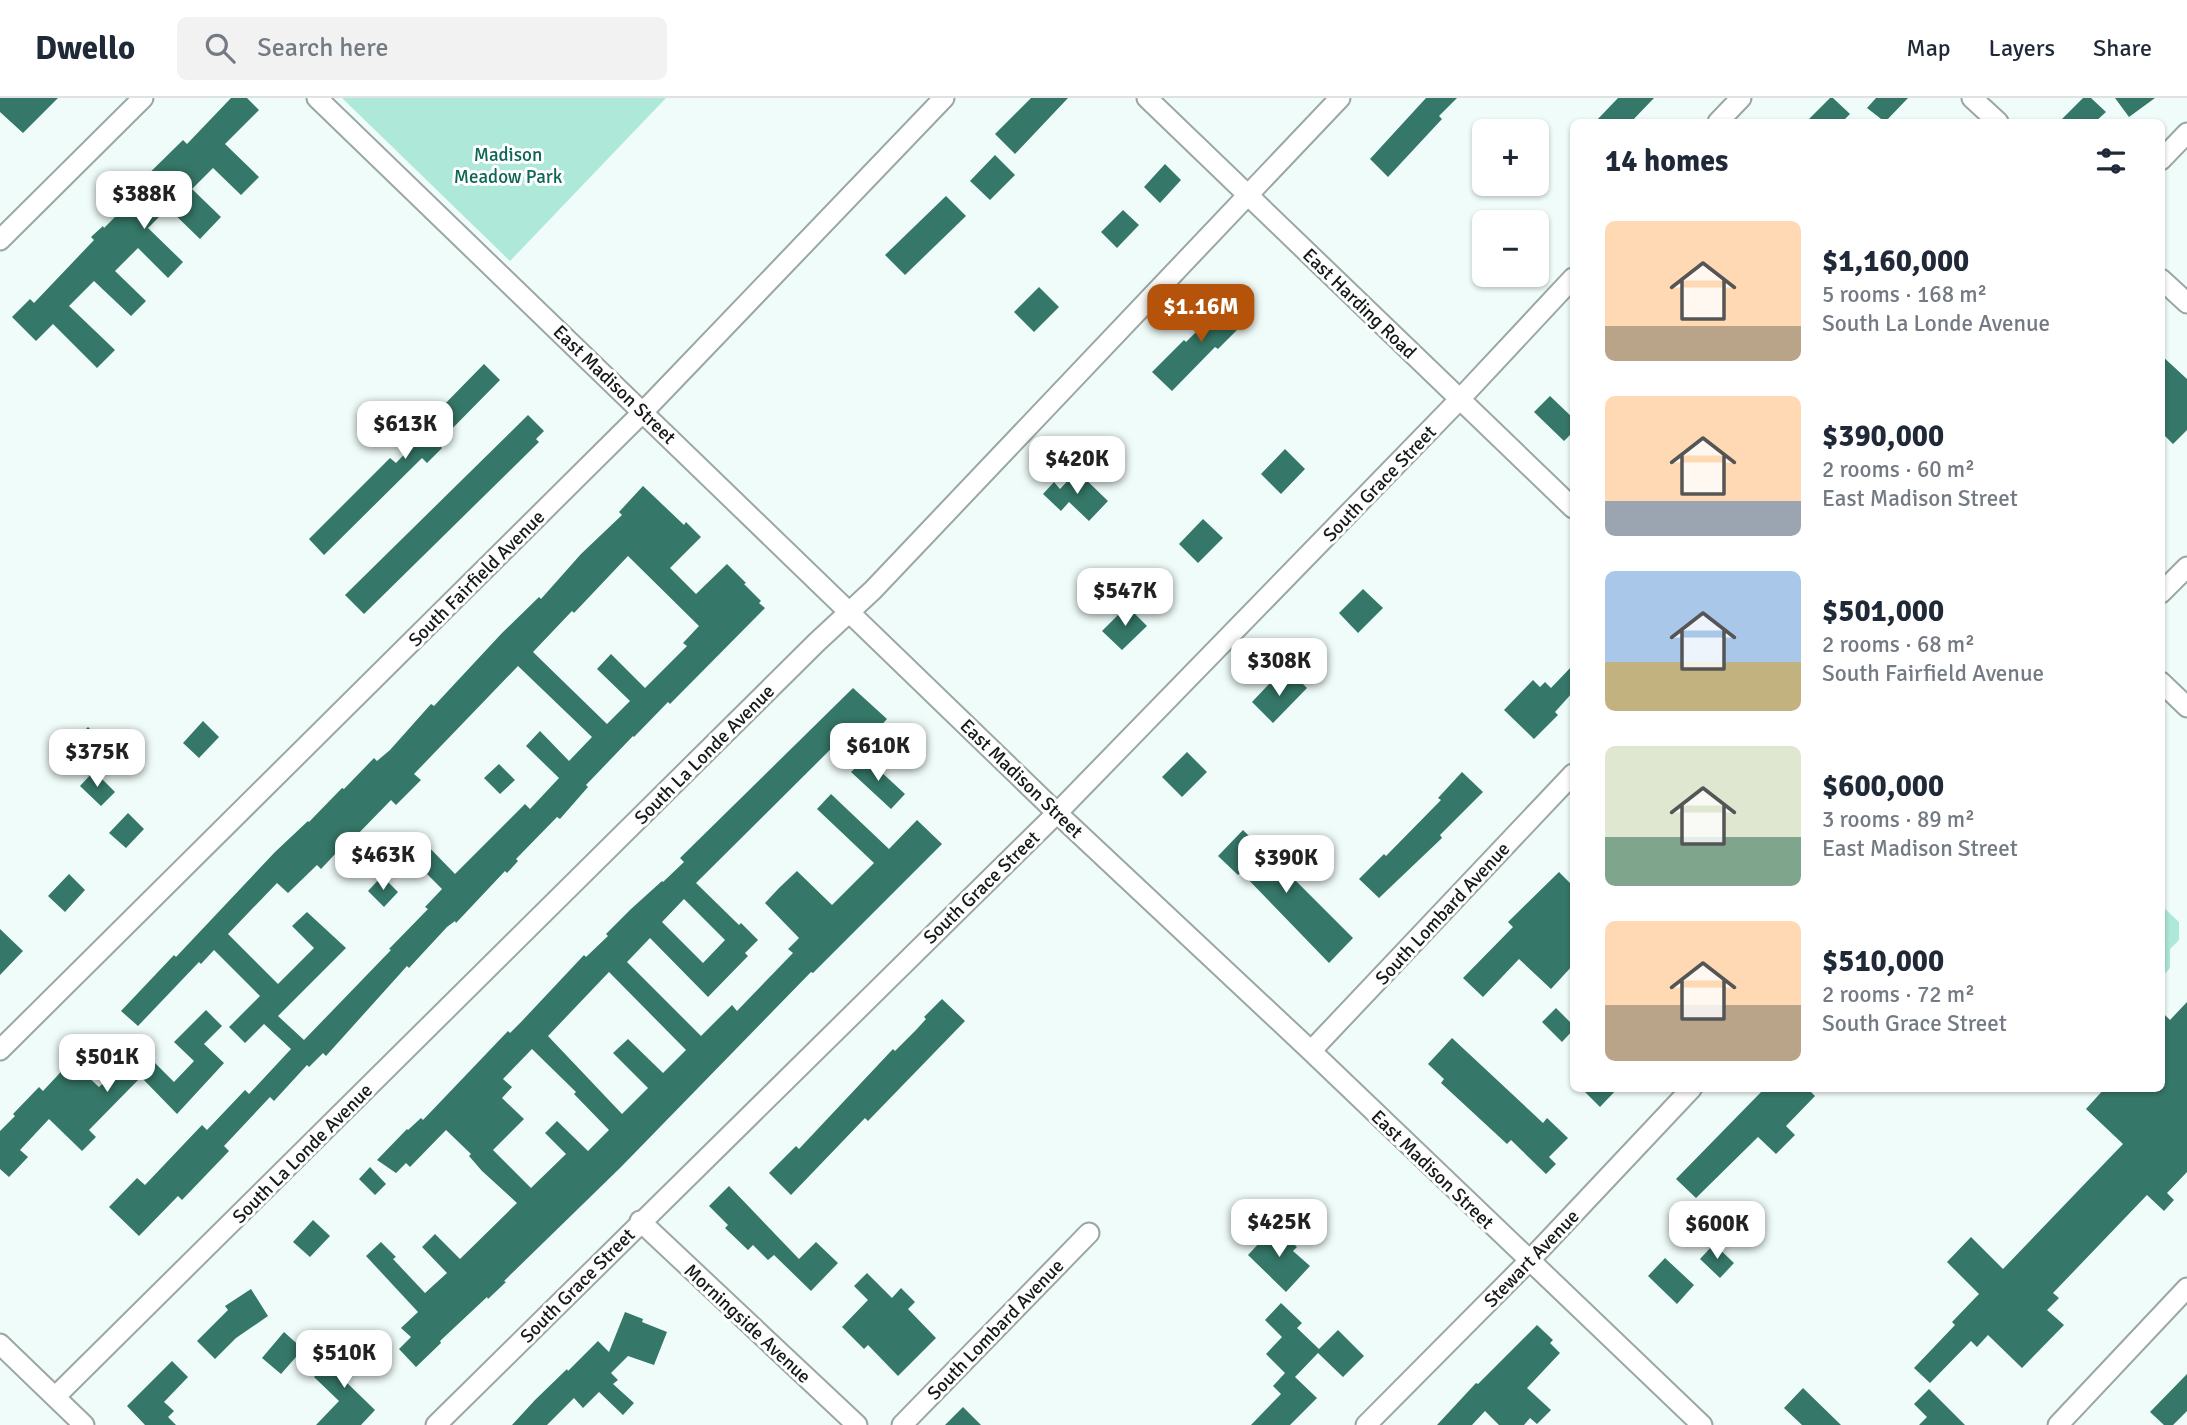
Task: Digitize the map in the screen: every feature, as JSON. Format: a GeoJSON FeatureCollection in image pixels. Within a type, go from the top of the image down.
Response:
{"type":"FeatureCollection","features":[{"type":"Feature","properties":{"kind":"street"},"geometry":{"type":"LineString","coordinates":[[0,240],[143,98]]}},
{"type":"Feature","properties":{"kind":"street","name":"East Madison Street"},"geometry":{"type":"LineString","coordinates":[[317,98],[850,610],[1057,813],[1311,1051],[1702,1425]]}},
{"type":"Feature","properties":{"kind":"street","name":"South Fairfield Avenue"},"geometry":{"type":"LineString","coordinates":[[0,1050],[643,412],[944,98]]}},
{"type":"Feature","properties":{"kind":"street","name":"East Harding Road"},"geometry":{"type":"LineString","coordinates":[[1147,98],[1570,505]]}},
{"type":"Feature","properties":{"kind":"street","name":"South La Londe Avenue"},"geometry":{"type":"LineString","coordinates":[[55,1397],[873,590],[1340,98]]}},
{"type":"Feature","properties":{"kind":"street"},"geometry":{"type":"LineString","coordinates":[[1721,119],[1741,98]]}},
{"type":"Feature","properties":{"kind":"street"},"geometry":{"type":"LineString","coordinates":[[1972,98],[1994,119]]}},
{"type":"Feature","properties":{"kind":"street"},"geometry":{"type":"LineString","coordinates":[[2165,156],[2187,134]]}},
{"type":"Feature","properties":{"kind":"street","name":"South Grace Street"},"geometry":{"type":"LineString","coordinates":[[436,1425],[640,1221],[1057,813],[1460,399],[1570,281]]}},
{"type":"Feature","properties":{"kind":"street"},"geometry":{"type":"LineString","coordinates":[[2165,283],[2187,303]]}},
{"type":"Feature","properties":{"kind":"street"},"geometry":{"type":"LineString","coordinates":[[2165,589],[2187,567]]}},
{"type":"Feature","properties":{"kind":"street"},"geometry":{"type":"LineString","coordinates":[[2165,686],[2187,707]]}},
{"type":"Feature","properties":{"kind":"street","name":"South Lombard Avenue"},"geometry":{"type":"LineString","coordinates":[[1311,1051],[1570,777]]}},
{"type":"Feature","properties":{"kind":"street","name":"Stewart Avenue"},"geometry":{"type":"LineString","coordinates":[[1366,1425],[1529,1261],[1688,1092]]}},
{"type":"Feature","properties":{"kind":"street","name":"Morningside Avenue"},"geometry":{"type":"LineString","coordinates":[[640,1221],[857,1425]]}},
{"type":"Feature","properties":{"kind":"street","name":"South Lombard Avenue"},"geometry":{"type":"LineString","coordinates":[[902,1425],[1089,1233]]}},
{"type":"Feature","properties":{"kind":"street"},"geometry":{"type":"LineString","coordinates":[[2058,1425],[2187,1288]]}},
{"type":"Feature","properties":{"kind":"street"},"geometry":{"type":"LineString","coordinates":[[0,1344],[84,1425]]}},
{"type":"Feature","properties":{"kind":"green space","name":"Madison Meadow Park"},"geometry":{"type":"Polygon","coordinates":[[[342,98],[666,98],[510,261],[342,98]]]}},
{"type":"Feature","properties":{"kind":"green space"},"geometry":{"type":"Polygon","coordinates":[[[2165,909],[2179,922],[2179,940],[2170,949],[2170,968],[2165,974],[2165,909]]]}},
{"type":"Feature","properties":{"kind":"building"},"geometry":{"type":"Polygon","coordinates":[[[0,98],[58,98],[23,133],[0,112],[0,98]]]}},
{"type":"Feature","properties":{"kind":"building"},"geometry":{"type":"Polygon","coordinates":[[[231,98],[247,98],[259,110],[225,144],[259,177],[241,195],[213,168],[192,189],[221,217],[200,239],[168,208],[148,228],[183,262],[168,278],[138,248],[115,271],[146,301],[131,316],[94,281],[69,306],[115,350],[97,368],[53,324],[36,341],[12,317],[30,299],[34,303],[94,240],[91,237],[135,197],[130,192],[183,140],[187,144],[231,98]]]}},
{"type":"Feature","properties":{"kind":"building"},"geometry":{"type":"Polygon","coordinates":[[[1031,98],[1068,98],[1015,154],[995,134],[1031,98]]]}},
{"type":"Feature","properties":{"kind":"building"},"geometry":{"type":"Polygon","coordinates":[[[1426,98],[1457,98],[1439,116],[1442,119],[1388,177],[1370,159],[1426,98]]]}},
{"type":"Feature","properties":{"kind":"building"},"geometry":{"type":"Polygon","coordinates":[[[1618,98],[1654,98],[1634,119],[1598,119],[1618,98]]]}},
{"type":"Feature","properties":{"kind":"building"},"geometry":{"type":"Polygon","coordinates":[[[1830,98],[1850,114],[1845,119],[1809,119],[1830,98]]]}},
{"type":"Feature","properties":{"kind":"building"},"geometry":{"type":"Polygon","coordinates":[[[1876,98],[1908,98],[1888,119],[1881,119],[1867,108],[1876,98]]]}},
{"type":"Feature","properties":{"kind":"building"},"geometry":{"type":"Polygon","coordinates":[[[2083,98],[2091,98],[2106,112],[2098,119],[2062,119],[2083,98]]]}},
{"type":"Feature","properties":{"kind":"building"},"geometry":{"type":"Polygon","coordinates":[[[2115,98],[2155,98],[2129,117],[2115,98]]]}},
{"type":"Feature","properties":{"kind":"building"},"geometry":{"type":"Polygon","coordinates":[[[995,155],[1015,175],[990,200],[970,181],[995,155]]]}},
{"type":"Feature","properties":{"kind":"building"},"geometry":{"type":"Polygon","coordinates":[[[1165,164],[1181,180],[1160,203],[1144,187],[1165,164]]]}},
{"type":"Feature","properties":{"kind":"building"},"geometry":{"type":"Polygon","coordinates":[[[946,196],[966,216],[905,275],[885,255],[946,196]]]}},
{"type":"Feature","properties":{"kind":"building"},"geometry":{"type":"Polygon","coordinates":[[[1123,210],[1139,225],[1117,248],[1101,232],[1123,210]]]}},
{"type":"Feature","properties":{"kind":"building"},"geometry":{"type":"Polygon","coordinates":[[[1039,287],[1059,307],[1034,332],[1014,312],[1039,287]]]}},
{"type":"Feature","properties":{"kind":"building"},"geometry":{"type":"Polygon","coordinates":[[[1230,298],[1250,317],[1218,349],[1215,347],[1172,391],[1152,372],[1230,298]]]}},
{"type":"Feature","properties":{"kind":"building"},"geometry":{"type":"Polygon","coordinates":[[[2165,359],[2187,379],[2187,430],[2173,444],[2165,436],[2165,359]]]}},
{"type":"Feature","properties":{"kind":"building"},"geometry":{"type":"Polygon","coordinates":[[[484,364],[500,380],[438,443],[442,448],[427,463],[422,458],[324,555],[309,539],[390,458],[396,463],[442,415],[438,411],[484,364]]]}},
{"type":"Feature","properties":{"kind":"building"},"geometry":{"type":"Polygon","coordinates":[[[1550,396],[1570,415],[1570,435],[1564,441],[1534,412],[1550,396]]]}},
{"type":"Feature","properties":{"kind":"building"},"geometry":{"type":"Polygon","coordinates":[[[528,415],[544,431],[536,439],[539,442],[364,614],[345,595],[528,415]]]}},
{"type":"Feature","properties":{"kind":"building"},"geometry":{"type":"Polygon","coordinates":[[[1285,449],[1305,469],[1281,494],[1261,474],[1285,449]]]}},
{"type":"Feature","properties":{"kind":"building"},"geometry":{"type":"Polygon","coordinates":[[[1077,471],[1108,501],[1089,521],[1069,502],[1061,511],[1043,494],[1054,482],[1060,489],[1077,471]]]}},
{"type":"Feature","properties":{"kind":"building"},"geometry":{"type":"Polygon","coordinates":[[[643,486],[684,525],[686,522],[701,537],[670,568],[696,594],[727,564],[765,608],[670,704],[668,702],[633,736],[586,785],[588,787],[560,819],[557,817],[516,859],[518,861],[507,873],[505,871],[456,923],[455,921],[447,927],[409,968],[407,966],[326,1056],[323,1053],[309,1067],[307,1065],[274,1101],[270,1097],[224,1146],[229,1151],[182,1200],[178,1196],[139,1236],[109,1207],[137,1178],[145,1185],[202,1125],[207,1130],[245,1090],[249,1094],[291,1049],[264,1024],[245,1043],[229,1027],[260,996],[214,950],[201,964],[199,962],[138,1026],[121,1011],[275,852],[374,758],[377,761],[390,750],[431,704],[434,706],[502,633],[539,597],[541,599],[581,554],[622,515],[619,512],[643,486]],[[628,556],[533,652],[607,724],[630,701],[597,669],[611,654],[645,688],[687,646],[683,643],[699,626],[628,556]],[[518,666],[414,774],[421,780],[396,805],[391,800],[321,869],[317,865],[288,893],[277,883],[228,934],[278,984],[314,948],[292,926],[307,912],[346,948],[278,1016],[304,1040],[391,950],[389,949],[428,909],[425,907],[442,889],[407,854],[422,840],[455,874],[525,804],[530,809],[559,778],[526,746],[540,731],[569,761],[592,737],[518,666]]]}},
{"type":"Feature","properties":{"kind":"building"},"geometry":{"type":"Polygon","coordinates":[[[1203,519],[1223,538],[1198,563],[1179,544],[1203,519]]]}},
{"type":"Feature","properties":{"kind":"building"},"geometry":{"type":"Polygon","coordinates":[[[1363,589],[1383,608],[1358,633],[1339,613],[1363,589]]]}},
{"type":"Feature","properties":{"kind":"building"},"geometry":{"type":"Polygon","coordinates":[[[1127,606],[1147,626],[1122,650],[1102,631],[1127,606]]]}},
{"type":"Feature","properties":{"kind":"building"},"geometry":{"type":"Polygon","coordinates":[[[1570,668],[1570,695],[1555,712],[1558,715],[1534,739],[1504,710],[1533,680],[1540,687],[1545,682],[1551,688],[1570,668]]]}},
{"type":"Feature","properties":{"kind":"building"},"geometry":{"type":"Polygon","coordinates":[[[1292,673],[1307,688],[1273,723],[1252,702],[1270,683],[1276,689],[1292,673]]]}},
{"type":"Feature","properties":{"kind":"building"},"geometry":{"type":"Polygon","coordinates":[[[853,688],[887,719],[864,744],[849,731],[696,883],[758,940],[745,953],[748,956],[708,997],[650,938],[627,962],[701,1036],[732,1005],[737,1011],[793,953],[788,949],[799,938],[765,903],[779,888],[797,871],[832,905],[874,863],[817,809],[831,794],[889,849],[917,820],[942,844],[813,973],[811,972],[621,1167],[504,1281],[506,1282],[440,1341],[416,1367],[399,1349],[411,1337],[401,1328],[418,1312],[366,1256],[381,1242],[425,1293],[447,1273],[422,1247],[435,1234],[460,1259],[517,1203],[482,1171],[469,1156],[471,1154],[446,1130],[410,1167],[406,1163],[396,1173],[377,1160],[407,1129],[421,1118],[423,1120],[584,955],[586,957],[631,909],[684,862],[680,858],[853,688]],[[684,899],[662,922],[703,963],[725,940],[684,899]],[[609,972],[548,1036],[622,1114],[648,1088],[613,1053],[628,1039],[663,1073],[686,1050],[609,972]],[[532,1049],[503,1079],[512,1087],[502,1098],[524,1119],[493,1150],[531,1188],[566,1154],[545,1133],[557,1121],[588,1151],[609,1130],[574,1094],[576,1092],[532,1049]]]}},
{"type":"Feature","properties":{"kind":"building"},"geometry":{"type":"Polygon","coordinates":[[[203,721],[219,737],[199,758],[183,743],[203,721]]]}},
{"type":"Feature","properties":{"kind":"building"},"geometry":{"type":"Polygon","coordinates":[[[88,727],[104,743],[90,758],[74,741],[88,727]]]}},
{"type":"Feature","properties":{"kind":"building"},"geometry":{"type":"Polygon","coordinates":[[[1187,752],[1207,772],[1182,797],[1162,777],[1187,752]]]}},
{"type":"Feature","properties":{"kind":"building"},"geometry":{"type":"Polygon","coordinates":[[[866,758],[905,794],[891,809],[851,772],[866,758]]]}},
{"type":"Feature","properties":{"kind":"building"},"geometry":{"type":"Polygon","coordinates":[[[499,764],[515,780],[500,794],[484,778],[499,764]]]}},
{"type":"Feature","properties":{"kind":"building"},"geometry":{"type":"Polygon","coordinates":[[[94,771],[115,792],[101,806],[80,786],[94,771]]]}},
{"type":"Feature","properties":{"kind":"building"},"geometry":{"type":"Polygon","coordinates":[[[1462,772],[1483,792],[1440,835],[1442,838],[1379,898],[1359,879],[1384,854],[1386,856],[1441,800],[1438,798],[1462,772]]]}},
{"type":"Feature","properties":{"kind":"building"},"geometry":{"type":"Polygon","coordinates":[[[128,813],[144,829],[126,848],[109,833],[128,813]]]}},
{"type":"Feature","properties":{"kind":"building"},"geometry":{"type":"Polygon","coordinates":[[[1243,830],[1267,854],[1270,852],[1290,871],[1288,873],[1353,938],[1329,963],[1241,872],[1238,875],[1218,856],[1243,830]]]}},
{"type":"Feature","properties":{"kind":"building"},"geometry":{"type":"Polygon","coordinates":[[[1559,872],[1570,883],[1570,968],[1551,989],[1519,959],[1483,997],[1463,978],[1513,927],[1508,922],[1559,872]]]}},
{"type":"Feature","properties":{"kind":"building"},"geometry":{"type":"Polygon","coordinates":[[[69,874],[85,890],[65,912],[48,896],[69,874]]]}},
{"type":"Feature","properties":{"kind":"building"},"geometry":{"type":"Polygon","coordinates":[[[382,876],[398,892],[384,907],[368,891],[382,876]]]}},
{"type":"Feature","properties":{"kind":"building"},"geometry":{"type":"Polygon","coordinates":[[[0,929],[23,951],[0,975],[0,929]]]}},
{"type":"Feature","properties":{"kind":"building"},"geometry":{"type":"Polygon","coordinates":[[[942,999],[965,1021],[868,1121],[865,1118],[791,1195],[769,1173],[796,1146],[799,1149],[893,1049],[895,1051],[916,1030],[926,1019],[924,1017],[942,999]]]}},
{"type":"Feature","properties":{"kind":"building"},"geometry":{"type":"Polygon","coordinates":[[[2187,1002],[2187,1172],[2167,1193],[2174,1200],[2164,1211],[2147,1195],[2053,1293],[2059,1298],[2047,1310],[2064,1325],[2022,1368],[1988,1335],[1977,1347],[1971,1341],[1930,1383],[1914,1368],[1955,1325],[1952,1322],[1979,1294],[1947,1262],[1971,1237],[2003,1269],[2123,1144],[2086,1109],[2101,1092],[2165,1092],[2165,1015],[2170,1020],[2187,1002]]]}},
{"type":"Feature","properties":{"kind":"building"},"geometry":{"type":"Polygon","coordinates":[[[1556,1008],[1570,1022],[1570,1033],[1562,1042],[1542,1022],[1556,1008]]]}},
{"type":"Feature","properties":{"kind":"building"},"geometry":{"type":"Polygon","coordinates":[[[206,1010],[222,1026],[204,1044],[224,1063],[177,1114],[141,1077],[89,1130],[96,1137],[82,1151],[49,1119],[20,1150],[28,1157],[9,1177],[0,1169],[0,1131],[39,1087],[43,1091],[71,1061],[99,1087],[140,1048],[174,1082],[194,1061],[174,1042],[206,1010]]]}},
{"type":"Feature","properties":{"kind":"building"},"geometry":{"type":"Polygon","coordinates":[[[1452,1038],[1543,1123],[1547,1118],[1568,1138],[1549,1157],[1556,1164],[1546,1174],[1511,1140],[1507,1144],[1441,1083],[1444,1079],[1428,1064],[1452,1038]]]}},
{"type":"Feature","properties":{"kind":"building"},"geometry":{"type":"Polygon","coordinates":[[[1585,1092],[1614,1092],[1600,1107],[1585,1092]]]}},
{"type":"Feature","properties":{"kind":"building"},"geometry":{"type":"Polygon","coordinates":[[[1761,1092],[1811,1092],[1815,1096],[1786,1126],[1795,1135],[1776,1154],[1758,1137],[1696,1198],[1676,1179],[1761,1092]]]}},
{"type":"Feature","properties":{"kind":"building"},"geometry":{"type":"Polygon","coordinates":[[[370,1167],[386,1184],[375,1195],[359,1179],[370,1167]]]}},
{"type":"Feature","properties":{"kind":"building"},"geometry":{"type":"Polygon","coordinates":[[[729,1186],[799,1259],[816,1242],[838,1263],[811,1291],[774,1255],[768,1260],[753,1245],[748,1250],[725,1228],[728,1225],[709,1206],[729,1186]]]}},
{"type":"Feature","properties":{"kind":"building"},"geometry":{"type":"Polygon","coordinates":[[[313,1220],[330,1236],[310,1257],[293,1242],[313,1220]]]}},
{"type":"Feature","properties":{"kind":"building"},"geometry":{"type":"Polygon","coordinates":[[[1275,1226],[1297,1247],[1293,1251],[1310,1266],[1286,1292],[1248,1255],[1275,1226]]]}},
{"type":"Feature","properties":{"kind":"building"},"geometry":{"type":"Polygon","coordinates":[[[1714,1244],[1734,1263],[1720,1278],[1700,1259],[1714,1244]]]}},
{"type":"Feature","properties":{"kind":"building"},"geometry":{"type":"Polygon","coordinates":[[[1665,1258],[1694,1285],[1677,1304],[1648,1276],[1665,1258]]]}},
{"type":"Feature","properties":{"kind":"building"},"geometry":{"type":"Polygon","coordinates":[[[867,1273],[892,1298],[901,1288],[915,1302],[908,1309],[936,1338],[898,1376],[868,1345],[864,1349],[842,1327],[868,1300],[854,1286],[867,1273]]]}},
{"type":"Feature","properties":{"kind":"building"},"geometry":{"type":"Polygon","coordinates":[[[251,1289],[268,1316],[236,1338],[215,1359],[197,1341],[228,1310],[225,1306],[251,1289]]]}},
{"type":"Feature","properties":{"kind":"building"},"geometry":{"type":"Polygon","coordinates":[[[1281,1303],[1302,1323],[1297,1328],[1319,1349],[1338,1330],[1364,1356],[1343,1377],[1318,1353],[1295,1377],[1317,1398],[1290,1425],[1251,1425],[1281,1394],[1273,1386],[1285,1373],[1266,1354],[1282,1337],[1265,1320],[1281,1303]]]}},
{"type":"Feature","properties":{"kind":"building"},"geometry":{"type":"Polygon","coordinates":[[[625,1312],[667,1332],[654,1365],[628,1356],[611,1373],[618,1380],[613,1384],[634,1403],[623,1415],[599,1392],[583,1408],[574,1398],[547,1425],[512,1425],[598,1341],[609,1352],[625,1312]]]}},
{"type":"Feature","properties":{"kind":"building"},"geometry":{"type":"Polygon","coordinates":[[[1537,1325],[1553,1340],[1550,1343],[1560,1353],[1527,1388],[1551,1410],[1537,1424],[1530,1418],[1524,1425],[1499,1425],[1485,1411],[1472,1425],[1437,1425],[1476,1383],[1478,1384],[1537,1325]]]}},
{"type":"Feature","properties":{"kind":"building"},"geometry":{"type":"Polygon","coordinates":[[[284,1332],[303,1349],[281,1374],[262,1358],[284,1332]]]}},
{"type":"Feature","properties":{"kind":"building"},"geometry":{"type":"Polygon","coordinates":[[[350,1342],[366,1359],[344,1380],[375,1410],[361,1425],[316,1425],[339,1401],[314,1377],[350,1342]]]}},
{"type":"Feature","properties":{"kind":"building"},"geometry":{"type":"Polygon","coordinates":[[[172,1361],[188,1377],[164,1402],[174,1411],[168,1417],[176,1425],[145,1425],[127,1406],[172,1361]]]}},
{"type":"Feature","properties":{"kind":"building"},"geometry":{"type":"Polygon","coordinates":[[[2187,1374],[2187,1411],[2173,1425],[2164,1425],[2150,1412],[2187,1374]]]}},
{"type":"Feature","properties":{"kind":"building"},"geometry":{"type":"Polygon","coordinates":[[[1803,1388],[1841,1425],[1802,1425],[1784,1408],[1803,1388]]]}},
{"type":"Feature","properties":{"kind":"building"},"geometry":{"type":"Polygon","coordinates":[[[1929,1389],[1965,1425],[1919,1425],[1927,1417],[1914,1404],[1929,1389]]]}},
{"type":"Feature","properties":{"kind":"building"},"geometry":{"type":"Polygon","coordinates":[[[963,1407],[981,1425],[945,1425],[963,1407]]]}}]}
